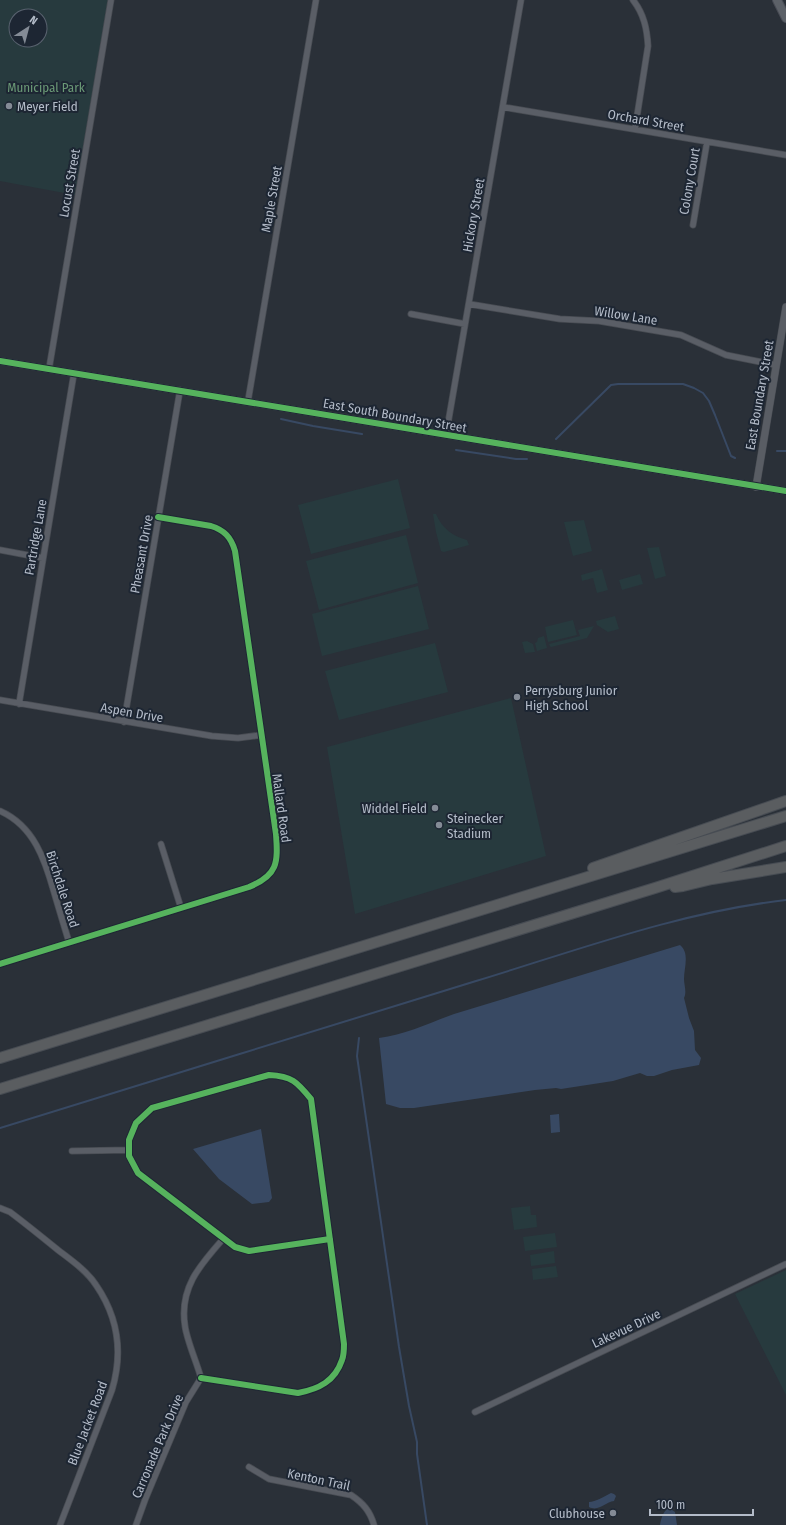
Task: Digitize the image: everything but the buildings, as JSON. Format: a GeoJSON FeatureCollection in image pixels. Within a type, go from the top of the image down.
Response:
{"type":"FeatureCollection","features":[{"type":"Feature","properties":{"kind":"highway"},"geometry":{"type":"LineString","coordinates":[[484,908],[613,861],[786,801]]}},
{"type":"Feature","properties":{"kind":"highway"},"geometry":{"type":"LineString","coordinates":[[0,1058],[786,816]]}},
{"type":"Feature","properties":{"kind":"highway"},"geometry":{"type":"LineString","coordinates":[[0,1089],[656,888],[786,846]]}},
{"type":"Feature","properties":{"kind":"highway"},"geometry":{"type":"LineString","coordinates":[[656,888],[683,886],[712,879],[786,867]]}},
{"type":"Feature","properties":{"kind":"main road"},"geometry":{"type":"LineString","coordinates":[[777,0],[786,18]]}},
{"type":"Feature","properties":{"kind":"street","name":"Locust Street"},"geometry":{"type":"LineString","coordinates":[[49,369],[112,0]]}},
{"type":"Feature","properties":{"kind":"street","name":"Maple Street"},"geometry":{"type":"LineString","coordinates":[[248,401],[316,0]]}},
{"type":"Feature","properties":{"kind":"street","name":"Hickory Street"},"geometry":{"type":"LineString","coordinates":[[446,435],[521,0]]}},
{"type":"Feature","properties":{"kind":"street"},"geometry":{"type":"LineString","coordinates":[[633,0],[644,19],[648,36],[648,46],[634,129]]}},
{"type":"Feature","properties":{"kind":"street","name":"Orchard Street"},"geometry":{"type":"LineString","coordinates":[[503,107],[786,155]]}},
{"type":"Feature","properties":{"kind":"street","name":"Colony Court"},"geometry":{"type":"LineString","coordinates":[[693,225],[707,142]]}},
{"type":"Feature","properties":{"kind":"street","name":"Willow Lane"},"geometry":{"type":"LineString","coordinates":[[469,304],[560,319],[599,321],[681,335],[726,355],[776,365]]}},
{"type":"Feature","properties":{"kind":"street","name":"East Boundary Street"},"geometry":{"type":"LineString","coordinates":[[756,487],[776,365],[784,331],[786,307]]}},
{"type":"Feature","properties":{"kind":"street"},"geometry":{"type":"LineString","coordinates":[[411,314],[465,324]]}},
{"type":"Feature","properties":{"kind":"street","name":"East South Boundary Street"},"geometry":{"type":"LineString","coordinates":[[0,361],[786,491]]}},
{"type":"Feature","properties":{"kind":"street","name":"Partridge Lane"},"geometry":{"type":"LineString","coordinates":[[19,704],[74,373]]}},
{"type":"Feature","properties":{"kind":"street","name":"Pheasant Drive"},"geometry":{"type":"LineString","coordinates":[[124,722],[180,390]]}},
{"type":"Feature","properties":{"kind":"street","name":"Mallard Road"},"geometry":{"type":"LineString","coordinates":[[0,964],[258,883],[267,878],[274,869],[277,850],[236,551],[228,535],[218,528],[158,517]]}},
{"type":"Feature","properties":{"kind":"street"},"geometry":{"type":"LineString","coordinates":[[0,550],[43,558]]}},
{"type":"Feature","properties":{"kind":"street","name":"Aspen Drive"},"geometry":{"type":"LineString","coordinates":[[0,700],[124,722],[228,738],[261,735]]}},
{"type":"Feature","properties":{"kind":"street","name":"Birchdale Road"},"geometry":{"type":"LineString","coordinates":[[0,811],[22,826],[37,844],[46,866],[69,942]]}},
{"type":"Feature","properties":{"kind":"street"},"geometry":{"type":"LineString","coordinates":[[161,844],[181,908]]}},
{"type":"Feature","properties":{"kind":"street"},"geometry":{"type":"LineString","coordinates":[[223,1239],[201,1263],[194,1275],[184,1307],[185,1326],[202,1378],[298,1393],[311,1391],[324,1385],[335,1373],[342,1360],[344,1344],[330,1239],[311,1099],[299,1084],[283,1076],[269,1075],[152,1108],[136,1123],[129,1140],[129,1156],[138,1173],[235,1247],[249,1251],[330,1239]]}},
{"type":"Feature","properties":{"kind":"street"},"geometry":{"type":"LineString","coordinates":[[72,1151],[129,1150]]}},
{"type":"Feature","properties":{"kind":"street","name":"Blue Jacket Road"},"geometry":{"type":"LineString","coordinates":[[0,1208],[10,1212],[78,1266],[96,1284],[107,1303],[118,1338],[117,1368],[112,1390],[60,1525]]}},
{"type":"Feature","properties":{"kind":"street","name":"Lakevue Drive"},"geometry":{"type":"LineString","coordinates":[[475,1412],[786,1264]]}},
{"type":"Feature","properties":{"kind":"street","name":"Carronade Park Drive"},"geometry":{"type":"LineString","coordinates":[[136,1525],[186,1402],[202,1378]]}},
{"type":"Feature","properties":{"kind":"street","name":"Kenton Trail"},"geometry":{"type":"LineString","coordinates":[[249,1466],[269,1479],[350,1495],[368,1510],[374,1525]]}},
{"type":"Feature","properties":{"kind":"green space","name":"Municipal Park"},"geometry":{"type":"Polygon","coordinates":[[[0,0],[108,0],[75,195],[0,181],[0,0]]]}},
{"type":"Feature","properties":{"kind":"green space"},"geometry":{"type":"Polygon","coordinates":[[[398,479],[410,528],[311,554],[298,505],[398,479]]]}},
{"type":"Feature","properties":{"kind":"green space"},"geometry":{"type":"Polygon","coordinates":[[[433,514],[436,514],[438,519],[448,531],[467,540],[469,545],[444,552],[441,551],[433,514]]]}},
{"type":"Feature","properties":{"kind":"green space"},"geometry":{"type":"Polygon","coordinates":[[[584,520],[592,551],[573,556],[564,522],[584,520]]]}},
{"type":"Feature","properties":{"kind":"green space"},"geometry":{"type":"Polygon","coordinates":[[[406,535],[418,583],[319,610],[306,561],[406,535]]]}},
{"type":"Feature","properties":{"kind":"green space"},"geometry":{"type":"Polygon","coordinates":[[[659,547],[666,576],[655,579],[647,548],[659,547]]]}},
{"type":"Feature","properties":{"kind":"green space"},"geometry":{"type":"Polygon","coordinates":[[[602,569],[608,590],[597,593],[593,578],[582,581],[581,575],[602,569]]]}},
{"type":"Feature","properties":{"kind":"green space"},"geometry":{"type":"Polygon","coordinates":[[[640,574],[643,584],[622,590],[619,580],[640,574]]]}},
{"type":"Feature","properties":{"kind":"green space"},"geometry":{"type":"Polygon","coordinates":[[[418,586],[429,629],[322,656],[312,614],[418,586]]]}},
{"type":"Feature","properties":{"kind":"green space"},"geometry":{"type":"Polygon","coordinates":[[[615,616],[619,629],[608,632],[597,625],[596,621],[615,616]]]}},
{"type":"Feature","properties":{"kind":"green space"},"geometry":{"type":"Polygon","coordinates":[[[573,620],[577,635],[548,642],[545,627],[573,620]]]}},
{"type":"Feature","properties":{"kind":"green space"},"geometry":{"type":"Polygon","coordinates":[[[594,626],[587,638],[551,647],[549,644],[580,636],[578,630],[594,626]]]}},
{"type":"Feature","properties":{"kind":"green space"},"geometry":{"type":"Polygon","coordinates":[[[544,636],[547,648],[537,651],[535,643],[537,642],[538,638],[544,636]]]}},
{"type":"Feature","properties":{"kind":"green space"},"geometry":{"type":"Polygon","coordinates":[[[527,641],[533,644],[535,652],[525,653],[522,642],[527,641]]]}},
{"type":"Feature","properties":{"kind":"green space"},"geometry":{"type":"Polygon","coordinates":[[[435,643],[448,692],[339,720],[325,671],[435,643]]]}},
{"type":"Feature","properties":{"kind":"green space","name":"Steinecker Stadium"},"geometry":{"type":"Polygon","coordinates":[[[511,698],[546,856],[355,914],[327,747],[511,698]]]}},
{"type":"Feature","properties":{"kind":"green space"},"geometry":{"type":"Polygon","coordinates":[[[530,1206],[531,1215],[536,1215],[537,1227],[514,1230],[511,1208],[530,1206]]]}},
{"type":"Feature","properties":{"kind":"green space"},"geometry":{"type":"Polygon","coordinates":[[[555,1233],[557,1247],[525,1251],[523,1237],[555,1233]]]}},
{"type":"Feature","properties":{"kind":"green space"},"geometry":{"type":"Polygon","coordinates":[[[554,1251],[555,1263],[531,1266],[530,1255],[554,1251]]]}},
{"type":"Feature","properties":{"kind":"green space"},"geometry":{"type":"Polygon","coordinates":[[[556,1266],[558,1277],[533,1280],[532,1269],[556,1266]]]}},
{"type":"Feature","properties":{"kind":"green space"},"geometry":{"type":"Polygon","coordinates":[[[786,1270],[786,1395],[735,1294],[786,1270]]]}},
{"type":"Feature","properties":{"kind":"water"},"geometry":{"type":"Polygon","coordinates":[[[680,945],[686,956],[684,998],[694,1031],[695,1050],[701,1058],[699,1065],[672,1070],[654,1076],[647,1076],[640,1073],[613,1081],[561,1089],[535,1090],[414,1108],[400,1108],[386,1104],[379,1038],[408,1031],[454,1014],[680,945]]]}},
{"type":"Feature","properties":{"kind":"water"},"geometry":{"type":"Polygon","coordinates":[[[559,1114],[560,1132],[551,1133],[550,1115],[559,1114]]]}},
{"type":"Feature","properties":{"kind":"water"},"geometry":{"type":"Polygon","coordinates":[[[261,1129],[272,1198],[269,1202],[252,1204],[219,1179],[193,1149],[261,1129]]]}},
{"type":"Feature","properties":{"kind":"water"},"geometry":{"type":"Polygon","coordinates":[[[611,1493],[616,1496],[614,1501],[599,1508],[589,1507],[589,1502],[611,1493]]]}},
{"type":"Feature","properties":{"kind":"water"},"geometry":{"type":"Polygon","coordinates":[[[669,1508],[675,1512],[677,1525],[660,1525],[664,1513],[669,1508]]]}},
{"type":"Feature","properties":{"kind":"waterway"},"geometry":{"type":"LineString","coordinates":[[556,439],[611,385],[683,384],[703,393],[709,401],[731,456],[735,458]]}},
{"type":"Feature","properties":{"kind":"waterway"},"geometry":{"type":"LineString","coordinates":[[281,419],[362,434]]}},
{"type":"Feature","properties":{"kind":"waterway"},"geometry":{"type":"LineString","coordinates":[[456,450],[516,459],[527,459]]}},
{"type":"Feature","properties":{"kind":"waterway"},"geometry":{"type":"LineString","coordinates":[[777,451],[786,451]]}},
{"type":"Feature","properties":{"kind":"waterway"},"geometry":{"type":"LineString","coordinates":[[0,1128],[630,933],[707,913],[786,900]]}},
{"type":"Feature","properties":{"kind":"waterway"},"geometry":{"type":"LineString","coordinates":[[359,1038],[357,1056],[399,1347],[417,1442],[417,1454],[427,1525]]}},
{"type":"Feature","properties":{"kind":"cycle path"},"geometry":{"type":"LineString","coordinates":[[0,361],[786,491]]}},
{"type":"Feature","properties":{"kind":"cycle path"},"geometry":{"type":"LineString","coordinates":[[0,964],[249,887],[266,878],[274,867],[277,853],[276,834],[235,551],[229,538],[216,528],[158,517]]}},
{"type":"Feature","properties":{"kind":"cycle path"},"geometry":{"type":"LineString","coordinates":[[201,1378],[298,1393],[313,1389],[331,1379],[342,1360],[344,1354],[344,1344],[311,1099],[302,1088],[293,1081],[283,1077],[269,1075],[152,1108],[136,1123],[129,1140],[129,1156],[138,1173],[235,1247],[249,1251],[262,1249],[330,1239]]}},
{"type":"Feature","properties":{"kind":"place","name":"Meyer Field"},"geometry":{"type":"Point","coordinates":[9,106]}},
{"type":"Feature","properties":{"kind":"place","name":"Perrysburg Junior High School"},"geometry":{"type":"Point","coordinates":[517,697]}},
{"type":"Feature","properties":{"kind":"place","name":"Widdel Field"},"geometry":{"type":"Point","coordinates":[435,808]}},
{"type":"Feature","properties":{"kind":"place","name":"Steinecker Stadium"},"geometry":{"type":"Point","coordinates":[439,825]}},
{"type":"Feature","properties":{"kind":"place","name":"Clubhouse"},"geometry":{"type":"Point","coordinates":[613,1513]}}]}
